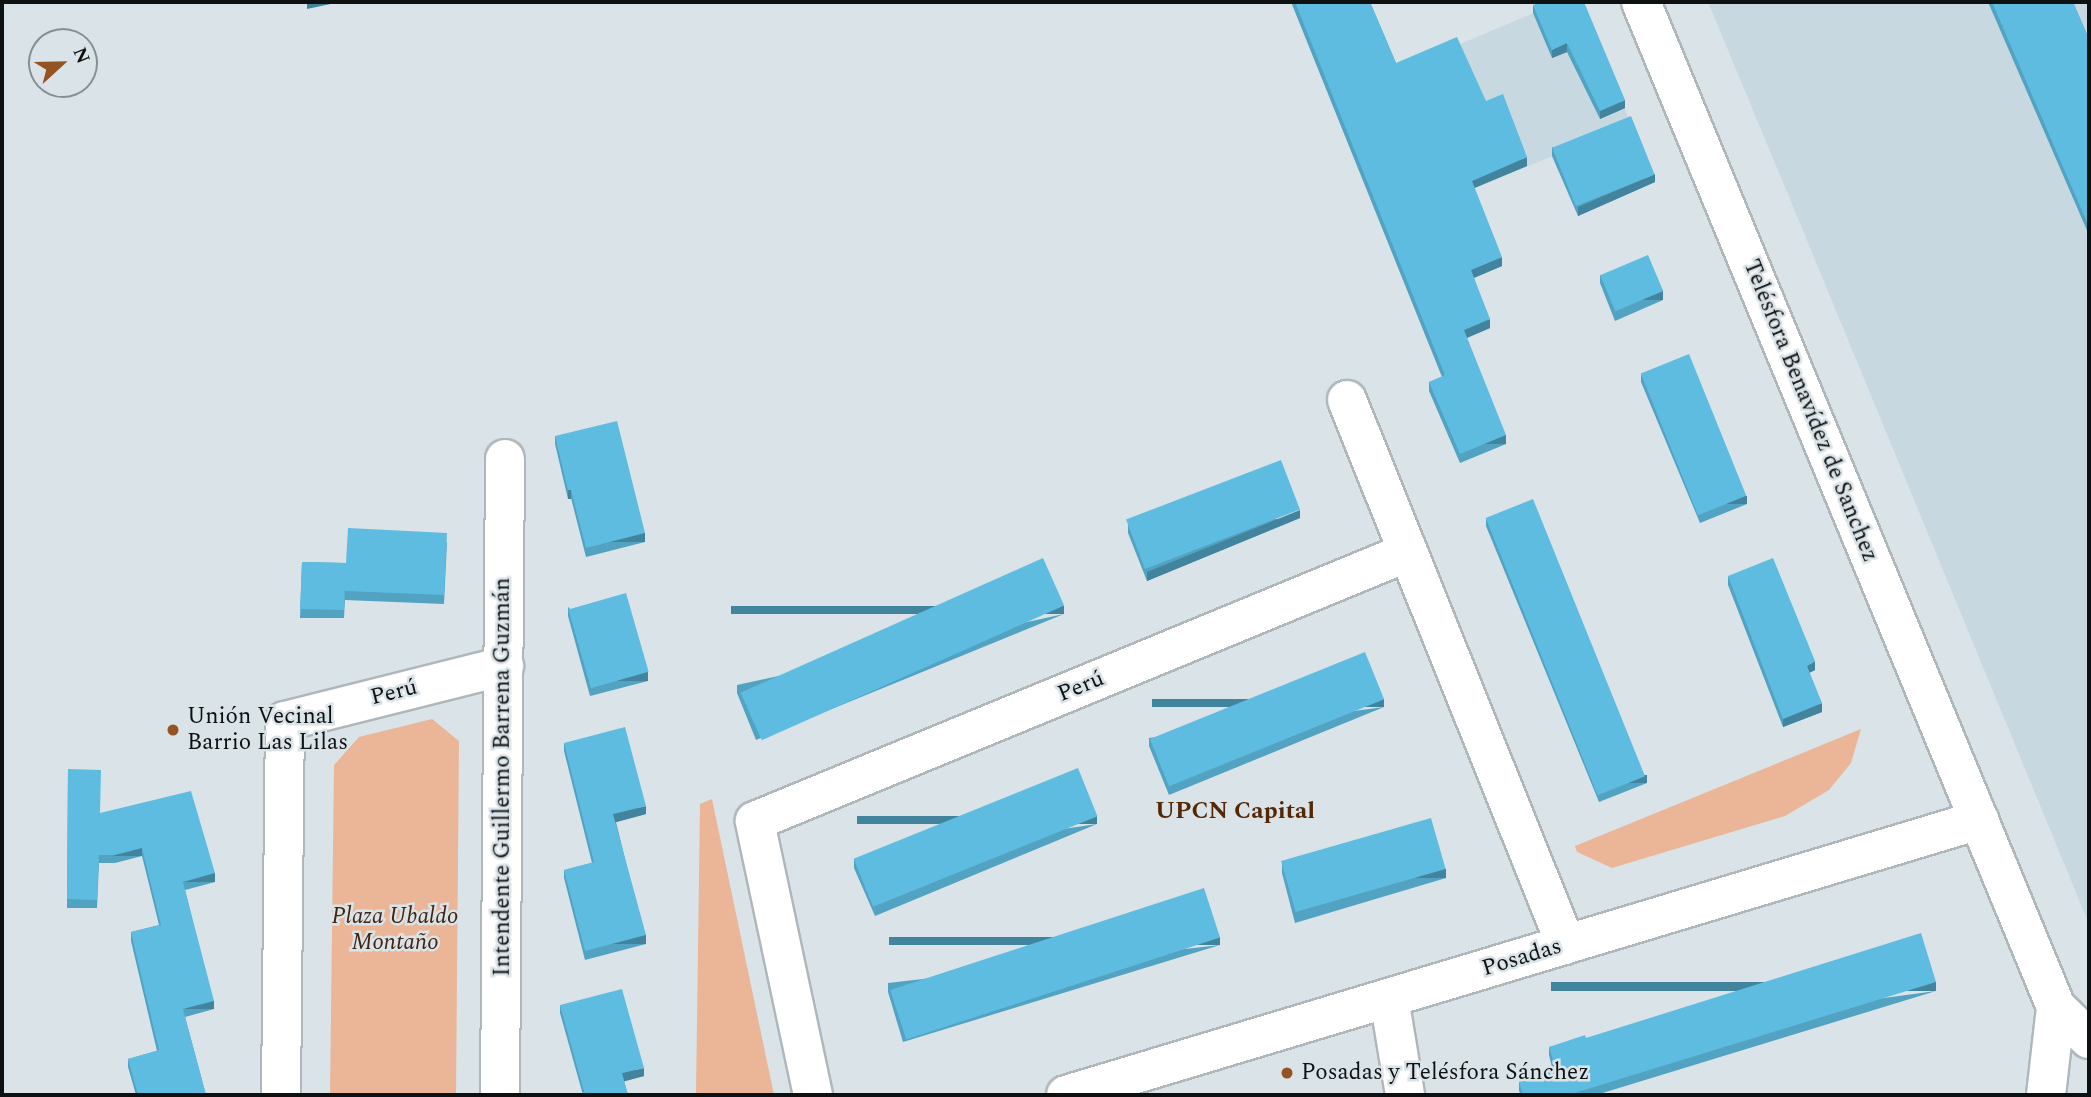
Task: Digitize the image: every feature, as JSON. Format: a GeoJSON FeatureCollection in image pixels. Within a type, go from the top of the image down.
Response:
{"type":"FeatureCollection","features":[{"type":"Feature","properties":{"kind":"street","name":"Telésfora Benavídez de Sanchez"},"geometry":{"type":"LineString","coordinates":[[1641,2],[2056,1007]]}},
{"type":"Feature","properties":{"kind":"street"},"geometry":{"type":"LineString","coordinates":[[1347,400],[1566,944]]}},
{"type":"Feature","properties":{"kind":"street","name":"Intendente Guillermo Barrena Guzmán"},"geometry":{"type":"LineString","coordinates":[[500,1095],[505,459]]}},
{"type":"Feature","properties":{"kind":"street","name":"Perú"},"geometry":{"type":"LineString","coordinates":[[813,1095],[755,821],[1408,552]]}},
{"type":"Feature","properties":{"kind":"street","name":"Perú"},"geometry":{"type":"LineString","coordinates":[[281,1095],[285,721],[503,666]]}},
{"type":"Feature","properties":{"kind":"street","name":"Posadas"},"geometry":{"type":"LineString","coordinates":[[1066,1095],[1979,820]]}},
{"type":"Feature","properties":{"kind":"street"},"geometry":{"type":"LineString","coordinates":[[1389,998],[1405,1095]]}},
{"type":"Feature","properties":{"kind":"street"},"geometry":{"type":"LineString","coordinates":[[2056,1007],[2089,1039]]}},
{"type":"Feature","properties":{"kind":"street"},"geometry":{"type":"LineString","coordinates":[[2046,1095],[2056,1007]]}},
{"type":"Feature","properties":{"kind":"shaded area"},"geometry":{"type":"Polygon","coordinates":[[[1560,2],[1602,54],[1631,124],[1382,226],[1330,99],[1560,2]]]}},
{"type":"Feature","properties":{"kind":"shaded area"},"geometry":{"type":"Polygon","coordinates":[[[1708,2],[2089,2],[2089,924],[1792,204],[1708,2]]]}},
{"type":"Feature","properties":{"kind":"green space","name":"Plaza Ubaldo Montaño"},"geometry":{"type":"Polygon","coordinates":[[[432,719],[459,741],[456,1095],[330,1095],[334,765],[359,737],[432,719]]]}},
{"type":"Feature","properties":{"kind":"green space"},"geometry":{"type":"Polygon","coordinates":[[[1861,729],[1851,763],[1829,790],[1785,816],[1612,868],[1577,852],[1575,846],[1861,729]]]}},
{"type":"Feature","properties":{"kind":"green space"},"geometry":{"type":"Polygon","coordinates":[[[712,799],[774,1095],[696,1095],[700,804],[712,799]]]}},
{"type":"Feature","properties":{"kind":"building"},"geometry":{"type":"Polygon","coordinates":[[[1295,2],[1370,2],[1396,63],[1457,37],[1486,101],[1503,94],[1527,157],[1472,181],[1502,257],[1471,270],[1490,319],[1464,330],[1506,435],[1460,454],[1429,382],[1445,375],[1295,2]]]}},
{"type":"Feature","properties":{"kind":"building"},"geometry":{"type":"Polygon","coordinates":[[[1540,2],[1584,2],[1625,100],[1600,111],[1567,43],[1552,50],[1533,5],[1540,2]]]}},
{"type":"Feature","properties":{"kind":"building"},"geometry":{"type":"Polygon","coordinates":[[[1992,2],[2073,2],[2089,39],[2089,227],[1992,2]]]}},
{"type":"Feature","properties":{"kind":"building"},"geometry":{"type":"Polygon","coordinates":[[[1631,116],[1655,174],[1576,206],[1552,148],[1631,116]]]}},
{"type":"Feature","properties":{"kind":"building"},"geometry":{"type":"Polygon","coordinates":[[[1648,255],[1663,291],[1615,311],[1600,275],[1648,255]]]}},
{"type":"Feature","properties":{"kind":"building"},"geometry":{"type":"Polygon","coordinates":[[[1689,354],[1746,496],[1698,515],[1641,373],[1689,354]]]}},
{"type":"Feature","properties":{"kind":"building"},"geometry":{"type":"Polygon","coordinates":[[[617,421],[645,533],[586,548],[555,436],[617,421]]]}},
{"type":"Feature","properties":{"kind":"building"},"geometry":{"type":"Polygon","coordinates":[[[1281,460],[1300,509],[1145,569],[1126,519],[1281,460]]]}},
{"type":"Feature","properties":{"kind":"building"},"geometry":{"type":"Polygon","coordinates":[[[1533,499],[1645,776],[1598,795],[1486,518],[1533,499]]]}},
{"type":"Feature","properties":{"kind":"building"},"geometry":{"type":"Polygon","coordinates":[[[348,528],[447,533],[444,595],[345,591],[345,586],[344,610],[300,609],[302,562],[346,563],[348,528]]]}},
{"type":"Feature","properties":{"kind":"building"},"geometry":{"type":"Polygon","coordinates":[[[1043,558],[1064,606],[762,740],[741,693],[1043,558]]]}},
{"type":"Feature","properties":{"kind":"building"},"geometry":{"type":"Polygon","coordinates":[[[1773,558],[1815,661],[1807,666],[1822,703],[1783,719],[1728,576],[1773,558]]]}},
{"type":"Feature","properties":{"kind":"building"},"geometry":{"type":"Polygon","coordinates":[[[626,593],[649,672],[591,688],[568,610],[626,593]]]}},
{"type":"Feature","properties":{"kind":"building"},"geometry":{"type":"Polygon","coordinates":[[[1365,652],[1384,699],[1169,786],[1150,739],[1365,652]]]}},
{"type":"Feature","properties":{"kind":"building"},"geometry":{"type":"Polygon","coordinates":[[[625,727],[646,806],[613,814],[646,935],[585,951],[564,870],[594,862],[564,743],[625,727]]]}},
{"type":"Feature","properties":{"kind":"building"},"geometry":{"type":"Polygon","coordinates":[[[1078,768],[1097,816],[873,907],[854,859],[1078,768]]]}},
{"type":"Feature","properties":{"kind":"building"},"geometry":{"type":"Polygon","coordinates":[[[68,769],[101,770],[100,813],[191,791],[215,873],[183,882],[214,1001],[183,1009],[206,1095],[138,1095],[128,1059],[159,1050],[131,932],[161,925],[142,848],[115,855],[99,855],[97,900],[67,899],[68,769]]]}},
{"type":"Feature","properties":{"kind":"building"},"geometry":{"type":"Polygon","coordinates":[[[1431,818],[1446,869],[1296,912],[1281,861],[1431,818]]]}},
{"type":"Feature","properties":{"kind":"building"},"geometry":{"type":"Polygon","coordinates":[[[1204,888],[1220,937],[906,1039],[890,990],[1204,888]]]}},
{"type":"Feature","properties":{"kind":"building"},"geometry":{"type":"Polygon","coordinates":[[[1921,933],[1936,982],[1568,1095],[1523,1095],[1519,1082],[1555,1070],[1559,1081],[1549,1047],[1585,1035],[1586,1038],[1921,933]]]}},
{"type":"Feature","properties":{"kind":"building"},"geometry":{"type":"Polygon","coordinates":[[[622,989],[644,1068],[622,1073],[628,1095],[585,1095],[560,1005],[622,989]]]}},
{"type":"Feature","properties":{"kind":"place","name":"Unión Vecinal Barrio Las Lilas"},"geometry":{"type":"Point","coordinates":[173,730]}},
{"type":"Feature","properties":{"kind":"place","name":"Posadas y Telésfora Sánchez"},"geometry":{"type":"Point","coordinates":[1287,1073]}},
{"type":"Feature","properties":{"kind":"district","name":"UPCN Capital"},"geometry":{"type":"Point","coordinates":[1235,812]}}]}
